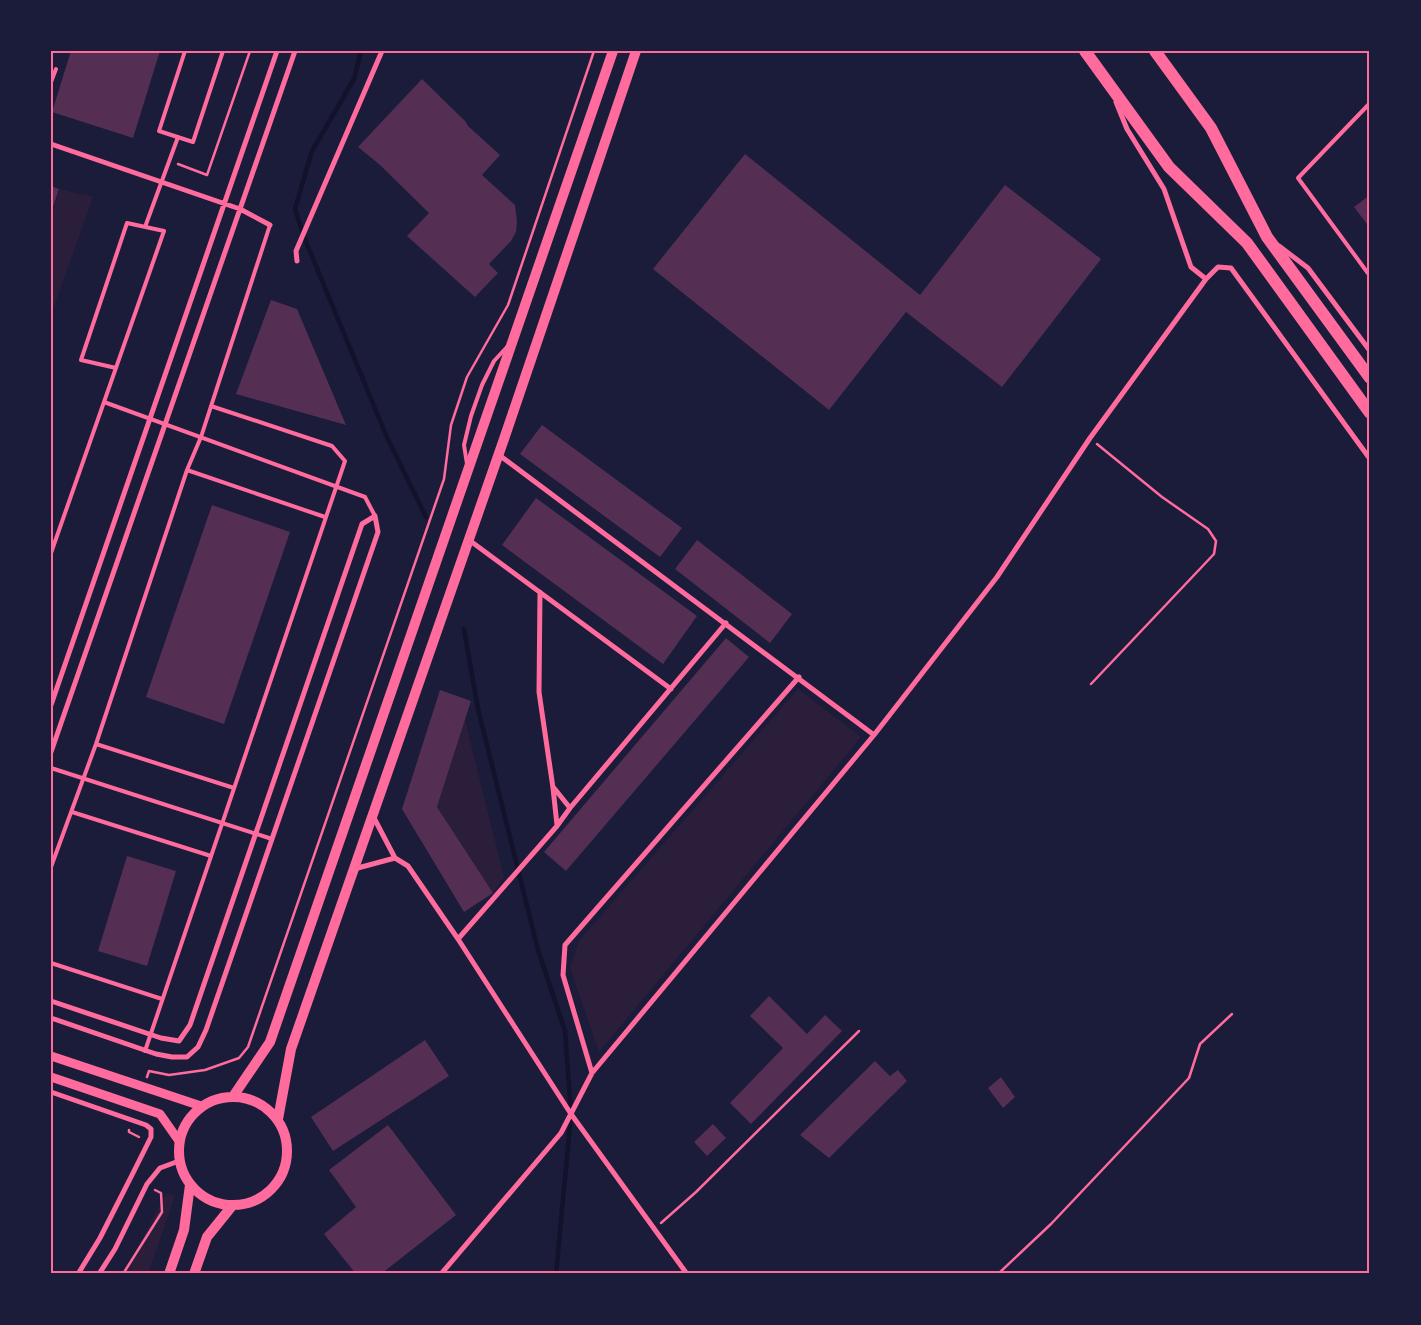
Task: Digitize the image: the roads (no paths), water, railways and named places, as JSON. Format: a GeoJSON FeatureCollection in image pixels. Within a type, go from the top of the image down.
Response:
{"type":"FeatureCollection","features":[{"type":"Feature","properties":{"kind":"main road"},"geometry":{"type":"LineString","coordinates":[[234,1096],[270,1042],[614,51]]}},
{"type":"Feature","properties":{"kind":"main road"},"geometry":{"type":"LineString","coordinates":[[278,1119],[291,1049],[499,454],[636,51]]}},
{"type":"Feature","properties":{"kind":"main road"},"geometry":{"type":"LineString","coordinates":[[1085,51],[1169,167],[1247,243],[1370,413]]}},
{"type":"Feature","properties":{"kind":"main road"},"geometry":{"type":"LineString","coordinates":[[1155,51],[1211,128],[1267,237],[1370,378]]}},
{"type":"Feature","properties":{"kind":"main road"},"geometry":{"type":"LineString","coordinates":[[234,1096],[259,1102],[278,1119],[288,1147],[282,1177],[261,1199],[232,1206],[209,1200],[190,1185],[179,1161],[179,1141],[187,1121],[201,1106],[217,1098],[234,1096]]}},
{"type":"Feature","properties":{"kind":"main road"},"geometry":{"type":"LineString","coordinates":[[169,1274],[184,1230],[190,1185]]}},
{"type":"Feature","properties":{"kind":"main road"},"geometry":{"type":"LineString","coordinates":[[194,1274],[207,1237],[232,1206]]}},
{"type":"Feature","properties":{"kind":"street"},"geometry":{"type":"LineString","coordinates":[[51,705],[277,51]]}},
{"type":"Feature","properties":{"kind":"street"},"geometry":{"type":"LineString","coordinates":[[51,752],[294,51]]}},
{"type":"Feature","properties":{"kind":"street"},"geometry":{"type":"LineString","coordinates":[[297,261],[296,252],[382,51]]}},
{"type":"Feature","properties":{"kind":"street"},"geometry":{"type":"LineString","coordinates":[[1108,82],[1127,130],[1164,189],[1191,267],[1206,279]]}},
{"type":"Feature","properties":{"kind":"street"},"geometry":{"type":"LineString","coordinates":[[51,144],[224,203],[270,225]]}},
{"type":"Feature","properties":{"kind":"street"},"geometry":{"type":"LineString","coordinates":[[1267,237],[1308,268],[1370,351]]}},
{"type":"Feature","properties":{"kind":"street"},"geometry":{"type":"LineString","coordinates":[[441,1274],[561,1132],[592,1073],[874,734],[997,578],[1090,438],[1206,279],[1218,267],[1231,268],[1370,459]]}},
{"type":"Feature","properties":{"kind":"street"},"geometry":{"type":"LineString","coordinates":[[499,454],[874,734]]}},
{"type":"Feature","properties":{"kind":"street"},"geometry":{"type":"LineString","coordinates":[[51,1000],[150,1035],[179,1041],[190,1025],[362,524],[375,516],[378,532],[206,1030],[198,1047],[187,1057],[172,1057],[145,1050],[51,1018]]}},
{"type":"Feature","properties":{"kind":"street"},"geometry":{"type":"LineString","coordinates":[[469,540],[671,689]]}},
{"type":"Feature","properties":{"kind":"street"},"geometry":{"type":"LineString","coordinates":[[540,592],[539,692],[557,826]]}},
{"type":"Feature","properties":{"kind":"street"},"geometry":{"type":"LineString","coordinates":[[458,939],[557,826],[570,808],[726,623]]}},
{"type":"Feature","properties":{"kind":"street"},"geometry":{"type":"LineString","coordinates":[[592,1073],[563,975],[565,945],[799,677]]}},
{"type":"Feature","properties":{"kind":"street"},"geometry":{"type":"LineString","coordinates":[[553,788],[570,808]]}},
{"type":"Feature","properties":{"kind":"street"},"geometry":{"type":"LineString","coordinates":[[373,816],[395,858],[408,866],[572,1114],[687,1274]]}},
{"type":"Feature","properties":{"kind":"street"},"geometry":{"type":"LineString","coordinates":[[354,869],[395,858]]}},
{"type":"Feature","properties":{"kind":"street"},"geometry":{"type":"LineString","coordinates":[[51,1056],[201,1106]]}},
{"type":"Feature","properties":{"kind":"street"},"geometry":{"type":"LineString","coordinates":[[51,1077],[160,1114],[179,1141]]}},
{"type":"Feature","properties":{"kind":"street"},"geometry":{"type":"LineString","coordinates":[[51,1092],[146,1125],[150,1129],[151,1137],[100,1238],[78,1274]]}},
{"type":"Feature","properties":{"kind":"street"},"geometry":{"type":"LineString","coordinates":[[99,1274],[115,1249],[147,1184],[160,1168],[179,1161]]}},
{"type":"Feature","properties":{"kind":"lane"},"geometry":{"type":"LineString","coordinates":[[185,51],[159,131],[193,142],[223,51]]}},
{"type":"Feature","properties":{"kind":"lane"},"geometry":{"type":"LineString","coordinates":[[51,82],[56,69]]}},
{"type":"Feature","properties":{"kind":"lane"},"geometry":{"type":"LineString","coordinates":[[1370,103],[1298,178],[1370,276]]}},
{"type":"Feature","properties":{"kind":"lane"},"geometry":{"type":"LineString","coordinates":[[145,227],[178,137]]}},
{"type":"Feature","properties":{"kind":"lane"},"geometry":{"type":"LineString","coordinates":[[51,553],[116,368],[164,231],[127,223],[81,360],[116,368]]}},
{"type":"Feature","properties":{"kind":"lane"},"geometry":{"type":"LineString","coordinates":[[51,867],[96,744],[187,470],[201,437],[270,225]]}},
{"type":"Feature","properties":{"kind":"lane"},"geometry":{"type":"LineString","coordinates":[[468,471],[464,445],[471,416],[482,385],[494,361],[513,340]]}},
{"type":"Feature","properties":{"kind":"lane"},"geometry":{"type":"LineString","coordinates":[[104,402],[365,497],[375,516]]}},
{"type":"Feature","properties":{"kind":"lane"},"geometry":{"type":"LineString","coordinates":[[145,1050],[344,460],[332,446],[211,406]]}},
{"type":"Feature","properties":{"kind":"lane"},"geometry":{"type":"LineString","coordinates":[[187,470],[326,517]]}},
{"type":"Feature","properties":{"kind":"lane"},"geometry":{"type":"LineString","coordinates":[[96,744],[234,788]]}},
{"type":"Feature","properties":{"kind":"lane"},"geometry":{"type":"LineString","coordinates":[[51,768],[272,839]]}},
{"type":"Feature","properties":{"kind":"lane"},"geometry":{"type":"LineString","coordinates":[[72,812],[211,856]]}},
{"type":"Feature","properties":{"kind":"lane"},"geometry":{"type":"LineString","coordinates":[[51,963],[162,999]]}},
{"type":"Feature","properties":{"kind":"waterway"},"geometry":{"type":"LineString","coordinates":[[361,51],[354,79],[312,151],[295,209],[304,237],[386,435],[426,517]]}},
{"type":"Feature","properties":{"kind":"waterway"},"geometry":{"type":"LineString","coordinates":[[464,629],[478,709],[538,950],[565,1031],[571,1114],[556,1274]]}}]}
